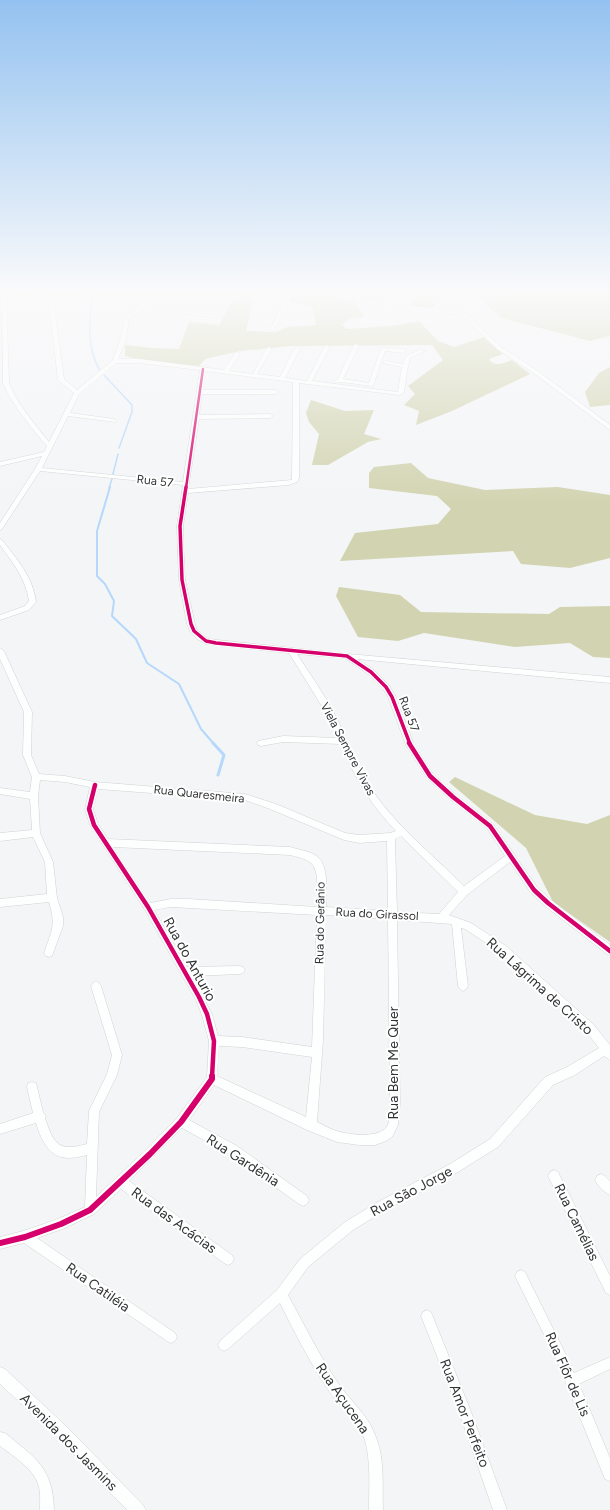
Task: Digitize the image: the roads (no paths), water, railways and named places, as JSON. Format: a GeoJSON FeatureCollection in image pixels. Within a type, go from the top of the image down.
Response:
{"type":"FeatureCollection","features":[{"type":"Feature","properties":{"kind":"street"},"geometry":{"type":"LineString","coordinates":[[5,361],[5,376],[8,387],[37,431],[49,445]]}},
{"type":"Feature","properties":{"kind":"street"},"geometry":{"type":"LineString","coordinates":[[59,361],[61,380],[77,393]]}},
{"type":"Feature","properties":{"kind":"street"},"geometry":{"type":"LineString","coordinates":[[0,528],[39,467],[77,393],[114,361]]}},
{"type":"Feature","properties":{"kind":"street"},"geometry":{"type":"LineString","coordinates":[[137,361],[400,394],[407,361]]}},
{"type":"Feature","properties":{"kind":"street"},"geometry":{"type":"LineString","coordinates":[[226,372],[232,361]]}},
{"type":"Feature","properties":{"kind":"street"},"geometry":{"type":"LineString","coordinates":[[254,376],[262,361]]}},
{"type":"Feature","properties":{"kind":"street"},"geometry":{"type":"LineString","coordinates":[[282,379],[291,361]]}},
{"type":"Feature","properties":{"kind":"street"},"geometry":{"type":"LineString","coordinates":[[309,383],[320,361]]}},
{"type":"Feature","properties":{"kind":"street"},"geometry":{"type":"LineString","coordinates":[[332,386],[340,380],[349,361]]}},
{"type":"Feature","properties":{"kind":"street"},"geometry":{"type":"LineString","coordinates":[[340,380],[371,385],[379,361]]}},
{"type":"Feature","properties":{"kind":"street"},"geometry":{"type":"LineString","coordinates":[[519,361],[610,428]]}},
{"type":"Feature","properties":{"kind":"street"},"geometry":{"type":"LineString","coordinates":[[386,364],[405,366]]}},
{"type":"Feature","properties":{"kind":"street"},"geometry":{"type":"LineString","coordinates":[[202,369],[186,487],[289,483],[295,481],[296,381]]}},
{"type":"Feature","properties":{"kind":"street"},"geometry":{"type":"LineString","coordinates":[[200,392],[276,392]]}},
{"type":"Feature","properties":{"kind":"street"},"geometry":{"type":"LineString","coordinates":[[67,414],[114,421]]}},
{"type":"Feature","properties":{"kind":"street"},"geometry":{"type":"LineString","coordinates":[[195,417],[270,416]]}},
{"type":"Feature","properties":{"kind":"street"},"geometry":{"type":"LineString","coordinates":[[0,464],[46,453]]}},
{"type":"Feature","properties":{"kind":"street","name":"Rua 57"},"geometry":{"type":"LineString","coordinates":[[23,458],[39,467],[186,487],[180,526],[182,580],[187,608],[194,631],[206,641],[216,643],[347,656],[372,672],[386,687],[398,709],[410,745],[430,776],[452,797],[490,826],[510,857],[539,895],[610,951]]}},
{"type":"Feature","properties":{"kind":"street"},"geometry":{"type":"LineString","coordinates":[[0,541],[20,568],[30,588],[33,602],[27,608],[0,618]]}},
{"type":"Feature","properties":{"kind":"street","name":"Viela Sempre Vivas"},"geometry":{"type":"LineString","coordinates":[[292,650],[321,698],[368,791],[378,805],[402,832],[464,892]]}},
{"type":"Feature","properties":{"kind":"street"},"geometry":{"type":"LineString","coordinates":[[0,651],[28,712],[26,747],[27,755],[36,777],[34,796],[36,833],[48,862],[52,898],[58,917],[58,926],[49,953]]}},
{"type":"Feature","properties":{"kind":"street"},"geometry":{"type":"LineString","coordinates":[[347,656],[610,680]]}},
{"type":"Feature","properties":{"kind":"street"},"geometry":{"type":"LineString","coordinates":[[261,743],[283,739],[344,741]]}},
{"type":"Feature","properties":{"kind":"street","name":"Rua Quaresmeira"},"geometry":{"type":"LineString","coordinates":[[36,777],[72,780],[95,785],[244,797],[273,806],[344,836],[360,839],[391,837]]}},
{"type":"Feature","properties":{"kind":"street","name":"Rua do Anturio"},"geometry":{"type":"LineString","coordinates":[[95,785],[89,809],[94,825],[148,907],[202,1003],[214,1041],[212,1079]]}},
{"type":"Feature","properties":{"kind":"street"},"geometry":{"type":"LineString","coordinates":[[0,791],[34,796]]}},
{"type":"Feature","properties":{"kind":"street"},"geometry":{"type":"LineString","coordinates":[[391,837],[402,832]]}},
{"type":"Feature","properties":{"kind":"street"},"geometry":{"type":"LineString","coordinates":[[0,837],[36,833]]}},
{"type":"Feature","properties":{"kind":"street","name":"Rua Bem Me Quer"},"geometry":{"type":"LineString","coordinates":[[212,1079],[337,1137],[357,1140],[378,1138],[391,1130],[394,1121],[395,1103],[391,837]]}},
{"type":"Feature","properties":{"kind":"street","name":"Rua do Gerânio"},"geometry":{"type":"LineString","coordinates":[[106,843],[290,851],[300,853],[312,859],[319,866],[322,882],[322,911],[317,1053],[311,1126]]}},
{"type":"Feature","properties":{"kind":"street"},"geometry":{"type":"LineString","coordinates":[[441,918],[464,892],[510,857]]}},
{"type":"Feature","properties":{"kind":"street"},"geometry":{"type":"LineString","coordinates":[[0,903],[52,898]]}},
{"type":"Feature","properties":{"kind":"street","name":"Rua do Girassol"},"geometry":{"type":"LineString","coordinates":[[148,907],[171,903],[189,903],[441,918]]}},
{"type":"Feature","properties":{"kind":"street","name":"Rua Lágrima de Cristo"},"geometry":{"type":"LineString","coordinates":[[441,918],[456,921],[482,934],[503,949],[589,1027],[608,1052]]}},
{"type":"Feature","properties":{"kind":"street"},"geometry":{"type":"LineString","coordinates":[[456,921],[463,986]]}},
{"type":"Feature","properties":{"kind":"street"},"geometry":{"type":"LineString","coordinates":[[184,972],[240,970]]}},
{"type":"Feature","properties":{"kind":"street"},"geometry":{"type":"LineString","coordinates":[[90,1210],[94,1111],[112,1074],[117,1055],[96,986]]}},
{"type":"Feature","properties":{"kind":"street"},"geometry":{"type":"LineString","coordinates":[[214,1041],[242,1042],[317,1053]]}},
{"type":"Feature","properties":{"kind":"street","name":"Rua São Jorge"},"geometry":{"type":"LineString","coordinates":[[224,1345],[281,1294],[304,1263],[349,1226],[454,1168],[494,1143],[548,1082],[608,1052]]}},
{"type":"Feature","properties":{"kind":"street"},"geometry":{"type":"LineString","coordinates":[[0,1243],[25,1237],[61,1224],[90,1210],[150,1154],[181,1122],[212,1079]]}},
{"type":"Feature","properties":{"kind":"street"},"geometry":{"type":"LineString","coordinates":[[32,1087],[47,1138],[55,1150],[70,1154],[92,1148]]}},
{"type":"Feature","properties":{"kind":"street"},"geometry":{"type":"LineString","coordinates":[[0,1129],[41,1116]]}},
{"type":"Feature","properties":{"kind":"street","name":"Rua Gardênia"},"geometry":{"type":"LineString","coordinates":[[181,1122],[233,1150],[303,1200]]}},
{"type":"Feature","properties":{"kind":"street","name":"Rua Camélias"},"geometry":{"type":"LineString","coordinates":[[554,1176],[610,1289]]}},
{"type":"Feature","properties":{"kind":"street"},"geometry":{"type":"LineString","coordinates":[[601,1180],[610,1189]]}},
{"type":"Feature","properties":{"kind":"street","name":"Rua das Acácias"},"geometry":{"type":"LineString","coordinates":[[121,1182],[228,1259]]}},
{"type":"Feature","properties":{"kind":"street","name":"Rua Catiléia"},"geometry":{"type":"LineString","coordinates":[[25,1237],[171,1337]]}},
{"type":"Feature","properties":{"kind":"street","name":"Rua Flôr de Lis"},"geometry":{"type":"LineString","coordinates":[[521,1276],[572,1381],[610,1474]]}},
{"type":"Feature","properties":{"kind":"street","name":"Rua Açucena"},"geometry":{"type":"LineString","coordinates":[[281,1294],[335,1390],[362,1420],[368,1430],[373,1448],[376,1510]]}},
{"type":"Feature","properties":{"kind":"street","name":"Rua Amor Perfeito"},"geometry":{"type":"LineString","coordinates":[[427,1316],[464,1409],[500,1510]]}},
{"type":"Feature","properties":{"kind":"street"},"geometry":{"type":"LineString","coordinates":[[572,1381],[610,1364]]}},
{"type":"Feature","properties":{"kind":"street","name":"Avenida dos Jasmins"},"geometry":{"type":"LineString","coordinates":[[0,1374],[62,1432],[138,1510]]}},
{"type":"Feature","properties":{"kind":"street"},"geometry":{"type":"LineString","coordinates":[[0,1438],[26,1459],[43,1479],[47,1496],[47,1510]]}},
{"type":"Feature","properties":{"kind":"waterway"},"geometry":{"type":"LineString","coordinates":[[96,361],[100,371]]}},
{"type":"Feature","properties":{"kind":"waterway"},"geometry":{"type":"LineString","coordinates":[[104,375],[132,405],[132,412],[119,448]]}},
{"type":"Feature","properties":{"kind":"waterway"},"geometry":{"type":"LineString","coordinates":[[113,474],[118,454]]}},
{"type":"Feature","properties":{"kind":"waterway"},"geometry":{"type":"LineString","coordinates":[[109,488],[112,479]]}},
{"type":"Feature","properties":{"kind":"waterway"},"geometry":{"type":"LineString","coordinates":[[110,487],[97,531],[97,576],[105,584],[114,601],[112,616],[136,639],[147,663],[179,684],[201,729],[214,744]]}},
{"type":"Feature","properties":{"kind":"waterway"},"geometry":{"type":"LineString","coordinates":[[213,743],[224,755],[218,775]]}}]}
